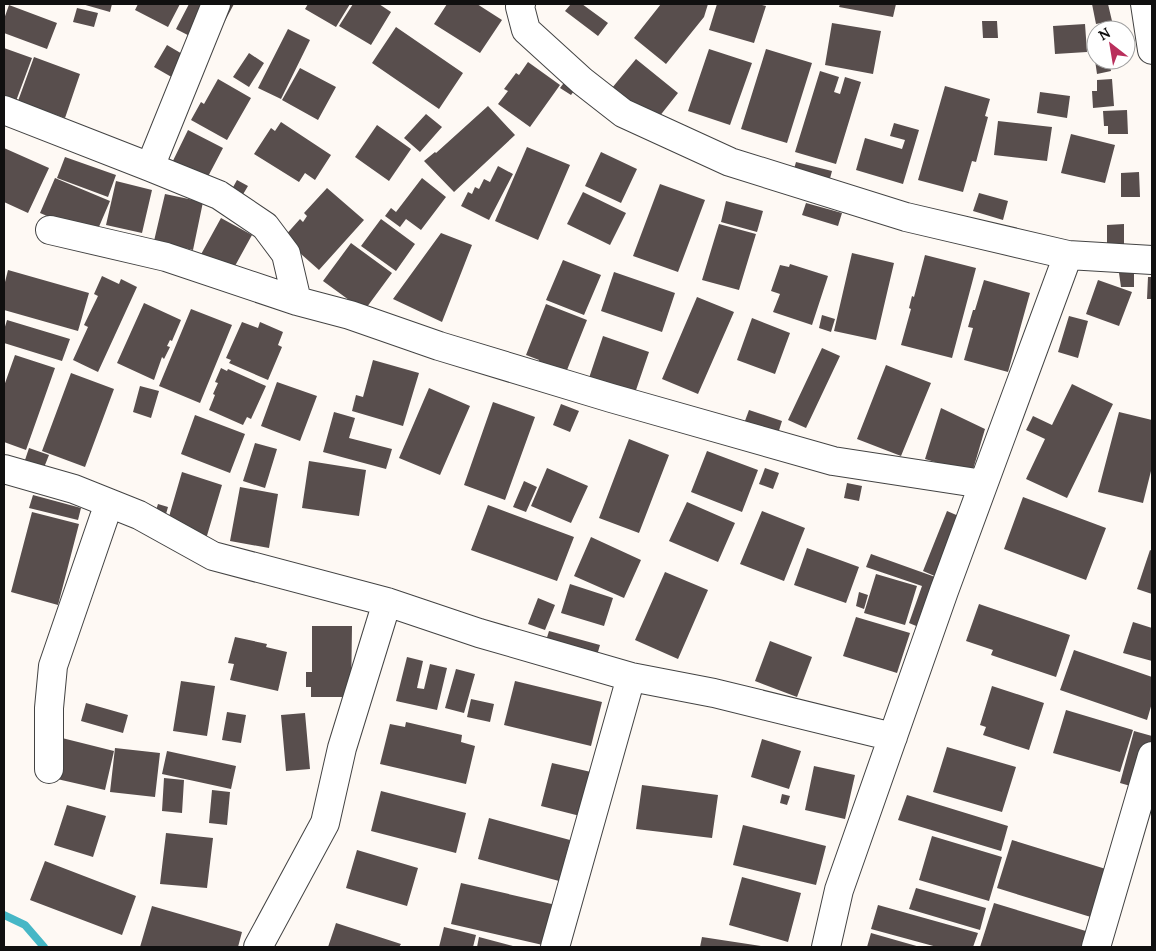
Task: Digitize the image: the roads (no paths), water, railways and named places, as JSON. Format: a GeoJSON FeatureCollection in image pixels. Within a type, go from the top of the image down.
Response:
{"type":"FeatureCollection","features":[{"type":"Feature","properties":{"kind":"street"},"geometry":{"type":"LineString","coordinates":[[150,167],[216,4]]}},
{"type":"Feature","properties":{"kind":"street"},"geometry":{"type":"LineString","coordinates":[[521,4],[520,7],[526,30],[582,81],[623,113],[730,162],[906,217],[1068,255],[1152,260]]}},
{"type":"Feature","properties":{"kind":"street"},"geometry":{"type":"LineString","coordinates":[[1145,4],[1152,50]]}},
{"type":"Feature","properties":{"kind":"street"},"geometry":{"type":"LineString","coordinates":[[4,110],[219,196],[265,226],[286,254],[297,301]]}},
{"type":"Feature","properties":{"kind":"street"},"geometry":{"type":"LineString","coordinates":[[50,230],[166,257],[297,301],[350,315],[439,346],[611,398],[833,460],[983,484]]}},
{"type":"Feature","properties":{"kind":"street"},"geometry":{"type":"LineString","coordinates":[[826,947],[839,890],[983,484],[1068,255]]}},
{"type":"Feature","properties":{"kind":"street"},"geometry":{"type":"LineString","coordinates":[[4,469],[74,489],[139,515],[213,556],[387,602],[479,633],[631,676],[714,692],[893,737]]}},
{"type":"Feature","properties":{"kind":"street"},"geometry":{"type":"LineString","coordinates":[[49,769],[49,708],[53,666],[109,503]]}},
{"type":"Feature","properties":{"kind":"street"},"geometry":{"type":"LineString","coordinates":[[258,947],[325,823],[342,748],[387,602]]}},
{"type":"Feature","properties":{"kind":"street"},"geometry":{"type":"LineString","coordinates":[[555,947],[631,676]]}},
{"type":"Feature","properties":{"kind":"street"},"geometry":{"type":"LineString","coordinates":[[1096,947],[1152,756]]}},
{"type":"Feature","properties":{"kind":"waterway"},"geometry":{"type":"LineString","coordinates":[[4,915],[25,925],[44,947]]}}]}
